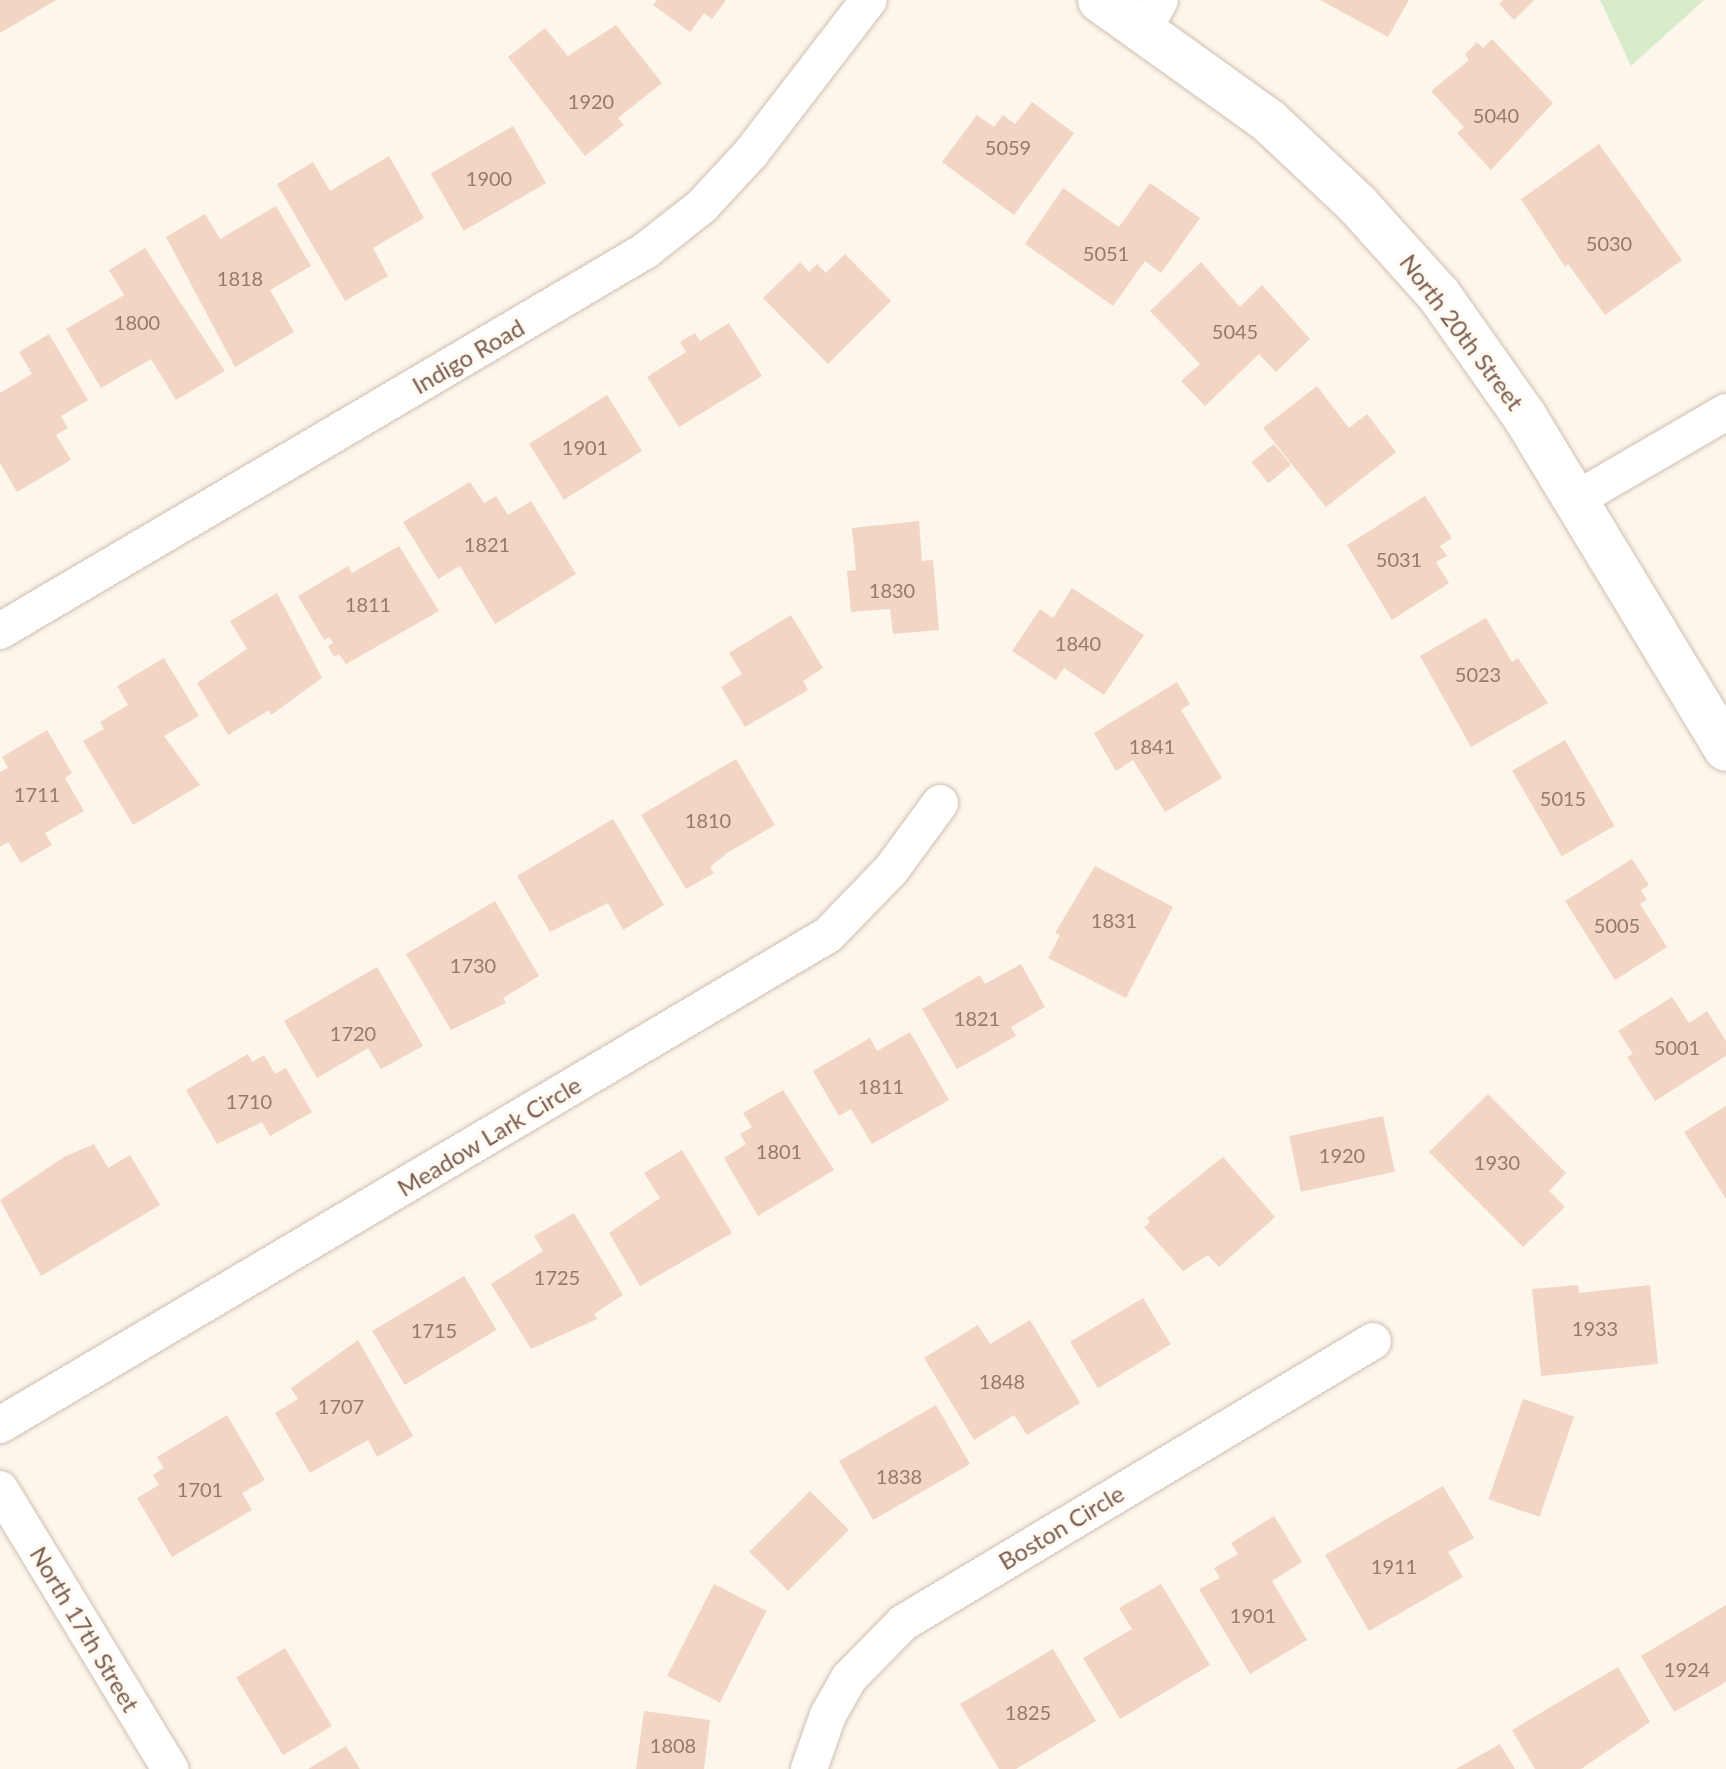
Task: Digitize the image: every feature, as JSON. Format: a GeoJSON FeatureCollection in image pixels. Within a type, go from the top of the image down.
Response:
{"type":"FeatureCollection","features":[{"type":"Feature","properties":{"kind":"street","name":"Indigo Road"},"geometry":{"type":"LineString","coordinates":[[0,631],[645,251],[702,206],[751,153],[869,0]]}},
{"type":"Feature","properties":{"kind":"street","name":"North 20th Street"},"geometry":{"type":"LineString","coordinates":[[1100,0],[1153,14],[1397,246],[1494,369],[1726,749]]}},
{"type":"Feature","properties":{"kind":"street"},"geometry":{"type":"LineString","coordinates":[[1575,500],[1726,412]]}},
{"type":"Feature","properties":{"kind":"street","name":"Meadow Lark Circle"},"geometry":{"type":"LineString","coordinates":[[0,1425],[828,935],[891,870],[940,803]]}},
{"type":"Feature","properties":{"kind":"street","name":"Boston Circle"},"geometry":{"type":"LineString","coordinates":[[809,1769],[828,1715],[849,1678],[903,1623],[1373,1341]]}},
{"type":"Feature","properties":{"kind":"street","name":"North 17th Street"},"geometry":{"type":"LineString","coordinates":[[0,1489],[170,1769]]}},
{"type":"Feature","properties":{"kind":"green space"},"geometry":{"type":"Polygon","coordinates":[[[1600,0],[1704,0],[1631,66],[1600,0]]]}},
{"type":"Feature","properties":{"kind":"building"},"geometry":{"type":"Polygon","coordinates":[[[0,0],[56,0],[0,33],[0,0]]]}},
{"type":"Feature","properties":{"kind":"building"},"geometry":{"type":"Polygon","coordinates":[[[657,0],[726,0],[712,19],[704,13],[690,32],[653,5],[657,0]]]}},
{"type":"Feature","properties":{"kind":"building"},"geometry":{"type":"Polygon","coordinates":[[[1320,0],[1409,0],[1388,37],[1320,0]]]}},
{"type":"Feature","properties":{"kind":"building"},"geometry":{"type":"Polygon","coordinates":[[[1503,0],[1534,0],[1514,20],[1499,4],[1503,0]]]}},
{"type":"Feature","properties":{"kind":"building"},"geometry":{"type":"Polygon","coordinates":[[[616,25],[662,83],[618,118],[624,125],[585,156],[508,57],[545,28],[568,56],[616,25]]]}},
{"type":"Feature","properties":{"kind":"building"},"geometry":{"type":"Polygon","coordinates":[[[1492,39],[1553,103],[1491,170],[1457,133],[1464,127],[1431,91],[1469,60],[1465,54],[1477,42],[1483,48],[1492,39]]]}},
{"type":"Feature","properties":{"kind":"building"},"geometry":{"type":"Polygon","coordinates":[[[1032,102],[1074,133],[1014,215],[942,162],[977,115],[994,127],[1003,115],[1015,124],[1032,102]]]}},
{"type":"Feature","properties":{"kind":"building"},"geometry":{"type":"Polygon","coordinates":[[[513,126],[546,183],[464,231],[431,174],[513,126]]]}},
{"type":"Feature","properties":{"kind":"building"},"geometry":{"type":"Polygon","coordinates":[[[1599,144],[1682,260],[1605,315],[1568,264],[1565,267],[1521,199],[1599,144]]]}},
{"type":"Feature","properties":{"kind":"building"},"geometry":{"type":"Polygon","coordinates":[[[389,156],[424,218],[373,248],[388,276],[345,301],[277,184],[313,162],[330,191],[389,156]]]}},
{"type":"Feature","properties":{"kind":"building"},"geometry":{"type":"Polygon","coordinates":[[[1150,183],[1200,218],[1161,273],[1145,261],[1113,306],[1025,244],[1063,188],[1119,227],[1150,183]]]}},
{"type":"Feature","properties":{"kind":"building"},"geometry":{"type":"Polygon","coordinates":[[[276,206],[311,266],[270,290],[294,332],[235,367],[166,237],[205,214],[220,239],[276,206]]]}},
{"type":"Feature","properties":{"kind":"building"},"geometry":{"type":"Polygon","coordinates":[[[145,248],[225,371],[176,400],[151,359],[101,388],[66,329],[124,295],[109,270],[145,248]]]}},
{"type":"Feature","properties":{"kind":"building"},"geometry":{"type":"Polygon","coordinates":[[[845,254],[891,301],[828,364],[763,298],[800,262],[809,272],[817,264],[826,273],[845,254]]]}},
{"type":"Feature","properties":{"kind":"building"},"geometry":{"type":"Polygon","coordinates":[[[1201,262],[1240,307],[1262,285],[1310,339],[1276,372],[1259,354],[1205,406],[1181,381],[1200,364],[1150,311],[1201,262]]]}},
{"type":"Feature","properties":{"kind":"building"},"geometry":{"type":"Polygon","coordinates":[[[729,323],[762,376],[679,427],[647,377],[686,352],[680,342],[695,333],[700,341],[729,323]]]}},
{"type":"Feature","properties":{"kind":"building"},"geometry":{"type":"Polygon","coordinates":[[[49,334],[88,400],[61,416],[68,428],[56,435],[71,460],[17,492],[0,463],[0,393],[32,374],[19,352],[49,334]]]}},
{"type":"Feature","properties":{"kind":"building"},"geometry":{"type":"Polygon","coordinates":[[[1317,386],[1349,428],[1367,414],[1396,452],[1326,507],[1263,428],[1317,386]]]}},
{"type":"Feature","properties":{"kind":"building"},"geometry":{"type":"Polygon","coordinates":[[[607,395],[642,451],[564,500],[529,444],[607,395]]]}},
{"type":"Feature","properties":{"kind":"building"},"geometry":{"type":"Polygon","coordinates":[[[1274,444],[1291,465],[1268,483],[1251,462],[1274,444]]]}},
{"type":"Feature","properties":{"kind":"building"},"geometry":{"type":"Polygon","coordinates":[[[470,482],[484,503],[496,496],[508,515],[531,501],[576,574],[495,624],[460,566],[438,579],[403,522],[470,482]]]}},
{"type":"Feature","properties":{"kind":"building"},"geometry":{"type":"Polygon","coordinates":[[[1425,496],[1452,538],[1440,546],[1447,556],[1436,562],[1449,583],[1392,620],[1347,545],[1425,496]]]}},
{"type":"Feature","properties":{"kind":"building"},"geometry":{"type":"Polygon","coordinates":[[[919,521],[922,561],[933,560],[939,630],[893,634],[890,609],[851,612],[847,571],[856,570],[852,528],[919,521]]]}},
{"type":"Feature","properties":{"kind":"building"},"geometry":{"type":"Polygon","coordinates":[[[399,546],[439,611],[346,664],[339,654],[334,657],[328,646],[333,643],[329,637],[324,640],[298,596],[348,566],[352,573],[399,546]]]}},
{"type":"Feature","properties":{"kind":"building"},"geometry":{"type":"Polygon","coordinates":[[[1072,588],[1144,635],[1104,695],[1064,668],[1056,680],[1012,651],[1040,609],[1053,618],[1072,588]]]}},
{"type":"Feature","properties":{"kind":"building"},"geometry":{"type":"Polygon","coordinates":[[[277,593],[322,678],[271,715],[269,710],[228,735],[197,683],[247,649],[230,621],[277,593]]]}},
{"type":"Feature","properties":{"kind":"building"},"geometry":{"type":"Polygon","coordinates":[[[791,615],[823,668],[803,681],[808,690],[745,727],[721,687],[742,674],[729,653],[791,615]]]}},
{"type":"Feature","properties":{"kind":"building"},"geometry":{"type":"Polygon","coordinates":[[[1486,618],[1512,662],[1518,658],[1548,703],[1471,747],[1420,656],[1486,618]]]}},
{"type":"Feature","properties":{"kind":"building"},"geometry":{"type":"Polygon","coordinates":[[[164,658],[199,716],[164,736],[200,785],[133,825],[83,741],[104,729],[100,722],[128,705],[117,686],[164,658]]]}},
{"type":"Feature","properties":{"kind":"building"},"geometry":{"type":"Polygon","coordinates":[[[1177,682],[1190,704],[1181,710],[1222,778],[1165,812],[1133,760],[1116,771],[1094,733],[1177,682]]]}},
{"type":"Feature","properties":{"kind":"building"},"geometry":{"type":"Polygon","coordinates":[[[47,730],[72,773],[65,778],[84,811],[45,833],[52,845],[21,863],[8,842],[0,847],[0,772],[8,768],[2,757],[47,730]]]}},
{"type":"Feature","properties":{"kind":"building"},"geometry":{"type":"Polygon","coordinates":[[[1565,740],[1614,826],[1562,856],[1512,771],[1565,740]]]}},
{"type":"Feature","properties":{"kind":"building"},"geometry":{"type":"Polygon","coordinates":[[[736,759],[775,825],[727,853],[710,867],[714,873],[686,889],[641,815],[736,759]]]}},
{"type":"Feature","properties":{"kind":"building"},"geometry":{"type":"Polygon","coordinates":[[[613,819],[664,905],[623,930],[608,903],[550,932],[517,876],[613,819]]]}},
{"type":"Feature","properties":{"kind":"building"},"geometry":{"type":"Polygon","coordinates":[[[1632,859],[1649,885],[1641,890],[1647,900],[1640,904],[1667,947],[1615,980],[1565,901],[1632,859]]]}},
{"type":"Feature","properties":{"kind":"building"},"geometry":{"type":"Polygon","coordinates":[[[1095,866],[1173,907],[1126,998],[1048,958],[1060,935],[1055,933],[1095,866]]]}},
{"type":"Feature","properties":{"kind":"building"},"geometry":{"type":"Polygon","coordinates":[[[495,901],[539,976],[503,998],[506,1003],[451,1030],[406,954],[495,901]]]}},
{"type":"Feature","properties":{"kind":"building"},"geometry":{"type":"Polygon","coordinates":[[[1021,964],[1045,1007],[1011,1027],[1016,1036],[957,1069],[922,1009],[980,975],[985,984],[1021,964]]]}},
{"type":"Feature","properties":{"kind":"building"},"geometry":{"type":"Polygon","coordinates":[[[377,967],[423,1046],[381,1069],[368,1048],[317,1078],[284,1021],[377,967]]]}},
{"type":"Feature","properties":{"kind":"building"},"geometry":{"type":"Polygon","coordinates":[[[1672,997],[1689,1023],[1707,1011],[1726,1041],[1726,1056],[1655,1101],[1627,1057],[1633,1054],[1618,1031],[1672,997]]]}},
{"type":"Feature","properties":{"kind":"building"},"geometry":{"type":"Polygon","coordinates":[[[910,1032],[949,1100],[872,1144],[851,1109],[839,1116],[813,1071],[870,1038],[877,1051],[910,1032]]]}},
{"type":"Feature","properties":{"kind":"building"},"geometry":{"type":"Polygon","coordinates":[[[248,1054],[252,1062],[264,1055],[275,1074],[286,1068],[312,1112],[270,1136],[262,1122],[217,1144],[186,1090],[248,1054]]]}},
{"type":"Feature","properties":{"kind":"building"},"geometry":{"type":"Polygon","coordinates":[[[783,1090],[834,1170],[758,1216],[724,1158],[746,1144],[740,1134],[752,1127],[743,1113],[783,1090]]]}},
{"type":"Feature","properties":{"kind":"building"},"geometry":{"type":"Polygon","coordinates":[[[1488,1094],[1566,1173],[1549,1191],[1565,1207],[1523,1247],[1429,1152],[1488,1094]]]}},
{"type":"Feature","properties":{"kind":"building"},"geometry":{"type":"Polygon","coordinates":[[[1726,1106],[1726,1199],[1684,1132],[1726,1106]]]}},
{"type":"Feature","properties":{"kind":"building"},"geometry":{"type":"Polygon","coordinates":[[[1383,1116],[1395,1172],[1301,1192],[1289,1136],[1383,1116]]]}},
{"type":"Feature","properties":{"kind":"building"},"geometry":{"type":"Polygon","coordinates":[[[94,1144],[108,1168],[130,1155],[160,1205],[41,1276],[0,1200],[64,1157],[94,1144]]]}},
{"type":"Feature","properties":{"kind":"building"},"geometry":{"type":"Polygon","coordinates":[[[682,1150],[732,1233],[640,1286],[609,1233],[660,1198],[644,1173],[682,1150]]]}},
{"type":"Feature","properties":{"kind":"building"},"geometry":{"type":"Polygon","coordinates":[[[1223,1157],[1275,1217],[1219,1267],[1208,1255],[1183,1271],[1144,1227],[1150,1222],[1147,1218],[1223,1157]]]}},
{"type":"Feature","properties":{"kind":"building"},"geometry":{"type":"Polygon","coordinates":[[[574,1213],[623,1295],[594,1314],[597,1319],[531,1349],[491,1284],[543,1251],[534,1236],[574,1213]]]}},
{"type":"Feature","properties":{"kind":"building"},"geometry":{"type":"Polygon","coordinates":[[[464,1276],[496,1330],[405,1385],[372,1331],[464,1276]]]}},
{"type":"Feature","properties":{"kind":"building"},"geometry":{"type":"Polygon","coordinates":[[[1578,1285],[1579,1293],[1650,1285],[1658,1364],[1541,1376],[1532,1289],[1578,1285]]]}},
{"type":"Feature","properties":{"kind":"building"},"geometry":{"type":"Polygon","coordinates":[[[1143,1298],[1171,1344],[1098,1388],[1070,1342],[1143,1298]]]}},
{"type":"Feature","properties":{"kind":"building"},"geometry":{"type":"Polygon","coordinates":[[[1030,1320],[1080,1403],[1027,1435],[1014,1415],[974,1440],[924,1358],[978,1325],[990,1344],[1030,1320]]]}},
{"type":"Feature","properties":{"kind":"building"},"geometry":{"type":"Polygon","coordinates":[[[358,1340],[413,1436],[377,1457],[368,1440],[310,1473],[275,1413],[298,1399],[291,1388],[358,1340]]]}},
{"type":"Feature","properties":{"kind":"building"},"geometry":{"type":"Polygon","coordinates":[[[1523,1399],[1574,1417],[1540,1517],[1488,1499],[1523,1399]]]}},
{"type":"Feature","properties":{"kind":"building"},"geometry":{"type":"Polygon","coordinates":[[[936,1405],[970,1464],[873,1520],[839,1461],[936,1405]]]}},
{"type":"Feature","properties":{"kind":"building"},"geometry":{"type":"Polygon","coordinates":[[[227,1415],[265,1480],[242,1493],[252,1510],[172,1557],[137,1498],[159,1485],[153,1475],[164,1468],[157,1457],[227,1415]]]}},
{"type":"Feature","properties":{"kind":"building"},"geometry":{"type":"Polygon","coordinates":[[[1443,1486],[1474,1538],[1448,1552],[1463,1577],[1369,1631],[1325,1555],[1443,1486]]]}},
{"type":"Feature","properties":{"kind":"building"},"geometry":{"type":"Polygon","coordinates":[[[810,1491],[849,1530],[788,1591],[749,1552],[810,1491]]]}},
{"type":"Feature","properties":{"kind":"building"},"geometry":{"type":"Polygon","coordinates":[[[1274,1516],[1302,1562],[1272,1581],[1307,1640],[1250,1674],[1199,1589],[1220,1578],[1214,1568],[1238,1554],[1231,1543],[1274,1516]]]}},
{"type":"Feature","properties":{"kind":"building"},"geometry":{"type":"Polygon","coordinates":[[[714,1584],[767,1611],[720,1703],[667,1676],[714,1584]]]}},
{"type":"Feature","properties":{"kind":"building"},"geometry":{"type":"Polygon","coordinates":[[[1161,1584],[1210,1665],[1120,1719],[1083,1658],[1132,1629],[1119,1608],[1161,1584]]]}},
{"type":"Feature","properties":{"kind":"building"},"geometry":{"type":"Polygon","coordinates":[[[1726,1605],[1726,1682],[1674,1712],[1641,1656],[1726,1605]]]}},
{"type":"Feature","properties":{"kind":"building"},"geometry":{"type":"Polygon","coordinates":[[[285,1648],[332,1726],[283,1755],[236,1677],[285,1648]]]}},
{"type":"Feature","properties":{"kind":"building"},"geometry":{"type":"Polygon","coordinates":[[[1053,1649],[1096,1721],[1016,1769],[999,1769],[960,1704],[1053,1649]]]}},
{"type":"Feature","properties":{"kind":"building"},"geometry":{"type":"Polygon","coordinates":[[[1618,1667],[1650,1722],[1581,1769],[1535,1769],[1512,1730],[1618,1667]]]}},
{"type":"Feature","properties":{"kind":"building"},"geometry":{"type":"Polygon","coordinates":[[[644,1711],[710,1720],[704,1769],[636,1769],[644,1711]]]}},
{"type":"Feature","properties":{"kind":"building"},"geometry":{"type":"Polygon","coordinates":[[[1500,1744],[1515,1769],[1456,1769],[1500,1744]]]}},
{"type":"Feature","properties":{"kind":"building"},"geometry":{"type":"Polygon","coordinates":[[[346,1746],[360,1769],[308,1769],[346,1746]]]}}]}
